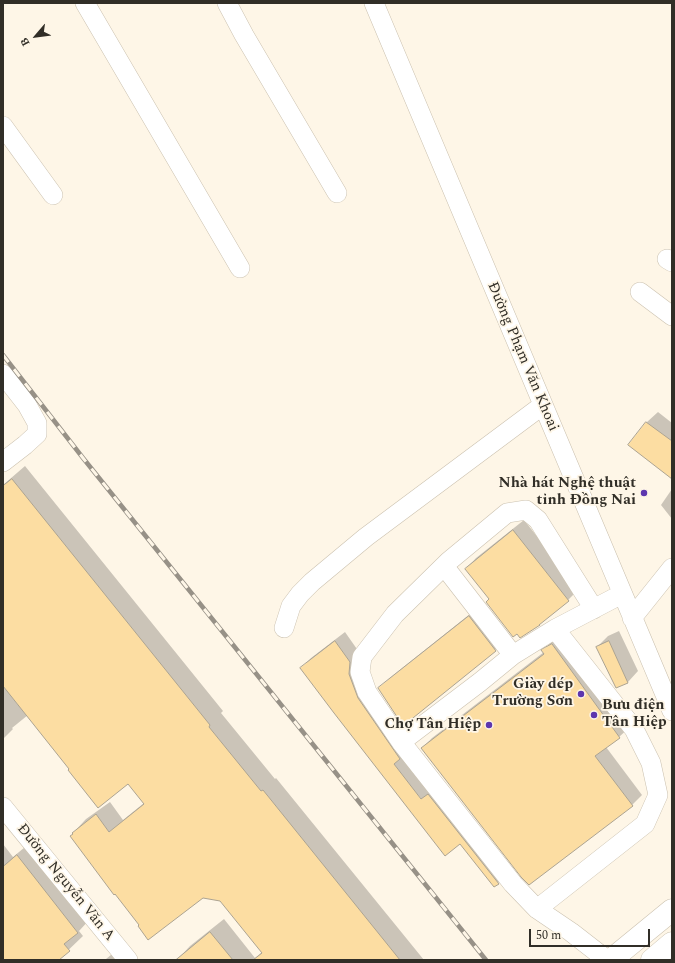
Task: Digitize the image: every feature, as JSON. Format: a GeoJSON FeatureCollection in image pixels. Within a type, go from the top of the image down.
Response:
{"type":"FeatureCollection","features":[{"type":"Feature","properties":{"kind":"main road"},"geometry":{"type":"LineString","coordinates":[[611,960],[672,910]]}},
{"type":"Feature","properties":{"kind":"main road"},"geometry":{"type":"LineString","coordinates":[[652,960],[672,943]]}},
{"type":"Feature","properties":{"kind":"street"},"geometry":{"type":"LineString","coordinates":[[85,3],[240,268]]}},
{"type":"Feature","properties":{"kind":"street"},"geometry":{"type":"LineString","coordinates":[[227,3],[244,35],[337,193]]}},
{"type":"Feature","properties":{"kind":"street","name":"Đường Phạm Văn Khoai"},"geometry":{"type":"LineString","coordinates":[[374,3],[672,711]]}},
{"type":"Feature","properties":{"kind":"street"},"geometry":{"type":"LineString","coordinates":[[3,126],[53,195]]}},
{"type":"Feature","properties":{"kind":"street"},"geometry":{"type":"LineString","coordinates":[[640,292],[672,316]]}},
{"type":"Feature","properties":{"kind":"street"},"geometry":{"type":"LineString","coordinates":[[3,374],[27,405],[37,423],[37,434],[3,462]]}},
{"type":"Feature","properties":{"kind":"street"},"geometry":{"type":"LineString","coordinates":[[284,628],[291,606],[312,582],[366,538],[543,405]]}},
{"type":"Feature","properties":{"kind":"street"},"geometry":{"type":"LineString","coordinates":[[594,608],[538,520],[526,510],[507,513],[444,566],[395,614],[362,657],[360,672],[367,692],[401,742],[513,884],[536,909],[571,932],[607,960]]}},
{"type":"Feature","properties":{"kind":"street"},"geometry":{"type":"LineString","coordinates":[[444,566],[513,655]]}},
{"type":"Feature","properties":{"kind":"street"},"geometry":{"type":"LineString","coordinates":[[632,618],[672,568]]}},
{"type":"Feature","properties":{"kind":"street"},"geometry":{"type":"LineString","coordinates":[[401,742],[513,655],[556,629],[622,594]]}},
{"type":"Feature","properties":{"kind":"street"},"geometry":{"type":"LineString","coordinates":[[536,909],[645,824],[658,795],[651,763],[634,729],[556,629]]}},
{"type":"Feature","properties":{"kind":"street","name":"Đường Nguyễn Văn A"},"geometry":{"type":"LineString","coordinates":[[3,807],[128,960]]}},
{"type":"Feature","properties":{"kind":"building"},"geometry":{"type":"Polygon","coordinates":[[[646,422],[672,441],[672,479],[628,445],[646,422]]]}},
{"type":"Feature","properties":{"kind":"building"},"geometry":{"type":"Polygon","coordinates":[[[12,479],[210,725],[209,727],[261,791],[263,790],[400,960],[253,960],[262,953],[220,901],[203,898],[148,940],[138,926],[139,925],[115,894],[114,895],[70,836],[96,814],[109,832],[144,804],[128,784],[98,808],[3,686],[3,486],[12,479]]]}},
{"type":"Feature","properties":{"kind":"building"},"geometry":{"type":"Polygon","coordinates":[[[513,530],[569,601],[540,625],[520,638],[517,634],[513,637],[486,602],[489,599],[465,569],[513,530]]]}},
{"type":"Feature","properties":{"kind":"building"},"geometry":{"type":"Polygon","coordinates":[[[469,616],[496,651],[403,726],[378,688],[469,616]]]}},
{"type":"Feature","properties":{"kind":"building"},"geometry":{"type":"Polygon","coordinates":[[[335,641],[350,662],[349,674],[358,698],[400,759],[394,764],[421,799],[428,794],[499,884],[494,887],[460,844],[445,856],[300,668],[335,641]]]}},
{"type":"Feature","properties":{"kind":"building"},"geometry":{"type":"Polygon","coordinates":[[[609,641],[628,683],[616,688],[596,647],[609,641]]]}},
{"type":"Feature","properties":{"kind":"building"},"geometry":{"type":"Polygon","coordinates":[[[552,644],[620,738],[595,756],[633,806],[529,885],[521,877],[421,748],[544,654],[541,650],[552,644]]]}},
{"type":"Feature","properties":{"kind":"building"},"geometry":{"type":"Polygon","coordinates":[[[17,855],[78,933],[64,944],[70,951],[59,960],[3,960],[3,867],[17,855]]]}},
{"type":"Feature","properties":{"kind":"building"},"geometry":{"type":"Polygon","coordinates":[[[210,932],[233,960],[176,960],[210,932]]]}},
{"type":"Feature","properties":{"kind":"railway"},"geometry":{"type":"LineString","coordinates":[[3,355],[83,458],[486,960]]}},
{"type":"Feature","properties":{"kind":"place","name":"Nhà hát Nghệ thuật tỉnh Đồng Nai"},"geometry":{"type":"Point","coordinates":[644,493]}},
{"type":"Feature","properties":{"kind":"place","name":"Giày dép Trường Sơn"},"geometry":{"type":"Point","coordinates":[581,694]}},
{"type":"Feature","properties":{"kind":"place","name":"Bưu điện Tân Hiệp"},"geometry":{"type":"Point","coordinates":[594,715]}},
{"type":"Feature","properties":{"kind":"place","name":"Chợ Tân Hiệp"},"geometry":{"type":"Point","coordinates":[489,725]}}]}
